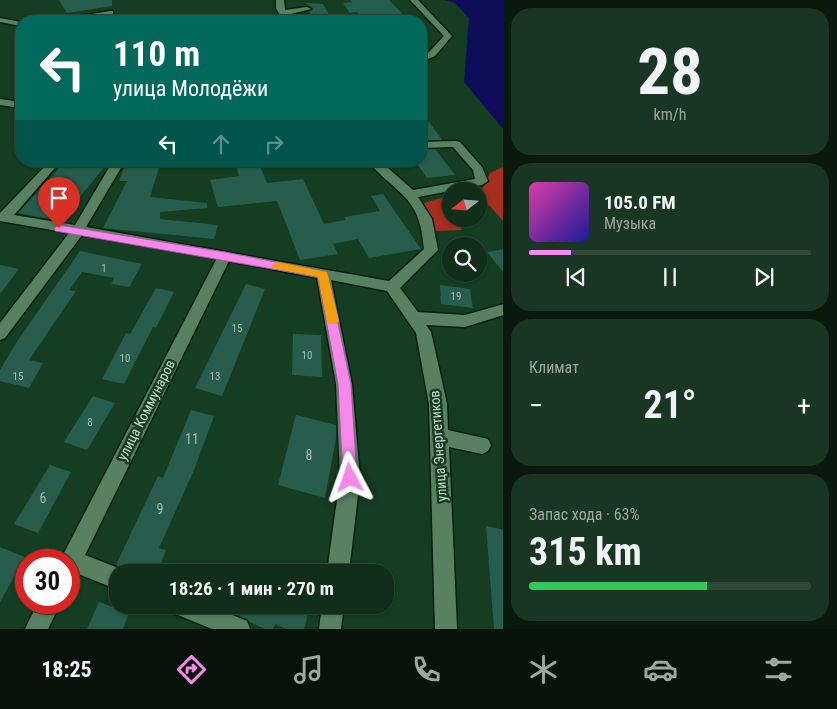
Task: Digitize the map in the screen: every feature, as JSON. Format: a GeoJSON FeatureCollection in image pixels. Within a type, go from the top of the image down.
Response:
{"type":"FeatureCollection","features":[{"type":"Feature","properties":{"kind":"street"},"geometry":{"type":"LineString","coordinates":[[414,0],[448,36],[432,54],[427,56]]}},
{"type":"Feature","properties":{"kind":"street"},"geometry":{"type":"LineString","coordinates":[[281,7],[307,10]]}},
{"type":"Feature","properties":{"kind":"street"},"geometry":{"type":"LineString","coordinates":[[96,15],[110,13]]}},
{"type":"Feature","properties":{"kind":"street"},"geometry":{"type":"LineString","coordinates":[[2,23],[15,24]]}},
{"type":"Feature","properties":{"kind":"street"},"geometry":{"type":"LineString","coordinates":[[2,23],[15,28]]}},
{"type":"Feature","properties":{"kind":"street"},"geometry":{"type":"LineString","coordinates":[[0,102],[15,104]]}},
{"type":"Feature","properties":{"kind":"street"},"geometry":{"type":"LineString","coordinates":[[408,195],[482,181],[478,169],[456,144],[427,145]]}},
{"type":"Feature","properties":{"kind":"street"},"geometry":{"type":"LineString","coordinates":[[2,218],[50,167]]}},
{"type":"Feature","properties":{"kind":"street"},"geometry":{"type":"LineString","coordinates":[[0,334],[77,232],[115,167]]}},
{"type":"Feature","properties":{"kind":"street"},"geometry":{"type":"LineString","coordinates":[[2,218],[77,232],[225,255],[392,287],[431,250],[424,215],[408,195],[379,167]]}},
{"type":"Feature","properties":{"kind":"street","name":"улица Коммунаров"},"geometry":{"type":"LineString","coordinates":[[77,549],[225,255]]}},
{"type":"Feature","properties":{"kind":"street"},"geometry":{"type":"LineString","coordinates":[[323,274],[344,384],[350,478],[339,564]]}},
{"type":"Feature","properties":{"kind":"street","name":"улица Энергетиков"},"geometry":{"type":"LineString","coordinates":[[392,287],[423,332],[438,404],[446,629]]}},
{"type":"Feature","properties":{"kind":"street"},"geometry":{"type":"LineString","coordinates":[[413,318],[466,321],[503,309]]}},
{"type":"Feature","properties":{"kind":"street"},"geometry":{"type":"LineString","coordinates":[[440,437],[482,445]]}},
{"type":"Feature","properties":{"kind":"street"},"geometry":{"type":"LineString","coordinates":[[80,566],[109,576]]}},
{"type":"Feature","properties":{"kind":"street"},"geometry":{"type":"LineString","coordinates":[[36,629],[44,614]]}},
{"type":"Feature","properties":{"kind":"street"},"geometry":{"type":"LineString","coordinates":[[203,614],[239,629]]}},
{"type":"Feature","properties":{"kind":"street"},"geometry":{"type":"LineString","coordinates":[[330,629],[332,614]]}},
{"type":"Feature","properties":{"kind":"shaded area"},"geometry":{"type":"Polygon","coordinates":[[[444,0],[503,0],[503,129],[464,82],[469,18],[455,3],[444,0]]]}},
{"type":"Feature","properties":{"kind":"shaded area"},"geometry":{"type":"Polygon","coordinates":[[[503,167],[503,221],[488,205],[488,182],[486,182],[490,173],[503,167]]]}},
{"type":"Feature","properties":{"kind":"shaded area"},"geometry":{"type":"Polygon","coordinates":[[[442,198],[442,228],[461,228],[462,230],[436,231],[424,203],[442,198]]]}},
{"type":"Feature","properties":{"kind":"building"},"geometry":{"type":"Polygon","coordinates":[[[59,0],[112,0],[112,6],[67,13],[59,0]]]}},
{"type":"Feature","properties":{"kind":"building"},"geometry":{"type":"Polygon","coordinates":[[[350,0],[389,0],[403,15],[359,15],[357,12],[350,13],[343,3],[352,2],[350,0]]]}},
{"type":"Feature","properties":{"kind":"building"},"geometry":{"type":"Polygon","coordinates":[[[305,3],[323,4],[329,15],[311,15],[309,11],[313,8],[305,3]]]}},
{"type":"Feature","properties":{"kind":"building"},"geometry":{"type":"Polygon","coordinates":[[[427,122],[429,122],[442,140],[427,140],[427,122]]]}},
{"type":"Feature","properties":{"kind":"building"},"geometry":{"type":"Polygon","coordinates":[[[435,149],[455,175],[427,178],[419,167],[427,167],[427,150],[435,149]]]}},
{"type":"Feature","properties":{"kind":"building"},"geometry":{"type":"Polygon","coordinates":[[[60,167],[104,167],[60,221],[18,213],[60,167]]]}},
{"type":"Feature","properties":{"kind":"building"},"geometry":{"type":"Polygon","coordinates":[[[125,167],[159,167],[150,197],[207,203],[207,208],[160,212],[160,219],[218,225],[214,239],[103,228],[127,181],[119,181],[125,167]]]}},
{"type":"Feature","properties":{"kind":"building"},"geometry":{"type":"Polygon","coordinates":[[[237,167],[260,167],[267,183],[303,179],[324,224],[346,220],[344,217],[380,211],[371,196],[383,194],[421,249],[369,258],[358,239],[333,244],[338,254],[300,260],[277,201],[218,207],[210,180],[239,176],[237,167]]]}},
{"type":"Feature","properties":{"kind":"building"},"geometry":{"type":"Polygon","coordinates":[[[503,249],[503,272],[487,252],[503,249]]]}},
{"type":"Feature","properties":{"kind":"building"},"geometry":{"type":"Polygon","coordinates":[[[80,251],[142,264],[129,287],[111,284],[114,278],[82,272],[69,290],[76,291],[29,360],[43,363],[29,388],[0,381],[0,370],[18,340],[80,251]]]}},
{"type":"Feature","properties":{"kind":"building"},"geometry":{"type":"Polygon","coordinates":[[[0,265],[19,269],[0,294],[0,265]]]}},
{"type":"Feature","properties":{"kind":"building"},"geometry":{"type":"Polygon","coordinates":[[[246,284],[265,289],[222,396],[195,388],[246,284]]]}},
{"type":"Feature","properties":{"kind":"building"},"geometry":{"type":"Polygon","coordinates":[[[440,285],[470,289],[473,308],[441,304],[440,285]]]}},
{"type":"Feature","properties":{"kind":"building"},"geometry":{"type":"Polygon","coordinates":[[[156,288],[174,292],[156,328],[153,327],[124,384],[102,379],[126,333],[130,334],[156,288]]]}},
{"type":"Feature","properties":{"kind":"building"},"geometry":{"type":"Polygon","coordinates":[[[293,334],[321,335],[322,377],[292,375],[293,334]]]}},
{"type":"Feature","properties":{"kind":"building"},"geometry":{"type":"Polygon","coordinates":[[[93,396],[115,403],[87,450],[64,442],[93,396]]]}},
{"type":"Feature","properties":{"kind":"building"},"geometry":{"type":"Polygon","coordinates":[[[191,410],[214,416],[194,470],[159,548],[166,550],[161,564],[116,564],[158,476],[163,478],[191,410]]]}},
{"type":"Feature","properties":{"kind":"building"},"geometry":{"type":"Polygon","coordinates":[[[296,415],[336,425],[336,438],[325,498],[278,485],[296,415]]]}},
{"type":"Feature","properties":{"kind":"building"},"geometry":{"type":"Polygon","coordinates":[[[50,465],[71,472],[38,533],[14,524],[50,465]]]}},
{"type":"Feature","properties":{"kind":"building"},"geometry":{"type":"Polygon","coordinates":[[[486,526],[503,530],[503,629],[494,629],[486,526]]]}},
{"type":"Feature","properties":{"kind":"building"},"geometry":{"type":"Polygon","coordinates":[[[0,547],[15,553],[15,575],[0,602],[0,547]]]}},
{"type":"Feature","properties":{"kind":"building"},"geometry":{"type":"Polygon","coordinates":[[[99,602],[109,606],[109,614],[129,614],[123,629],[87,629],[99,602]]]}},
{"type":"Feature","properties":{"kind":"building"},"geometry":{"type":"Polygon","coordinates":[[[232,614],[308,614],[304,629],[286,629],[275,624],[273,629],[265,629],[232,614]]]}},
{"type":"Feature","properties":{"kind":"slow traffic"},"geometry":{"type":"LineString","coordinates":[[277,265],[323,274],[333,321]]}},
{"type":"Feature","properties":{"kind":"route"},"geometry":{"type":"LineString","coordinates":[[59,228],[225,255],[323,274],[344,384],[350,478]]}}]}
